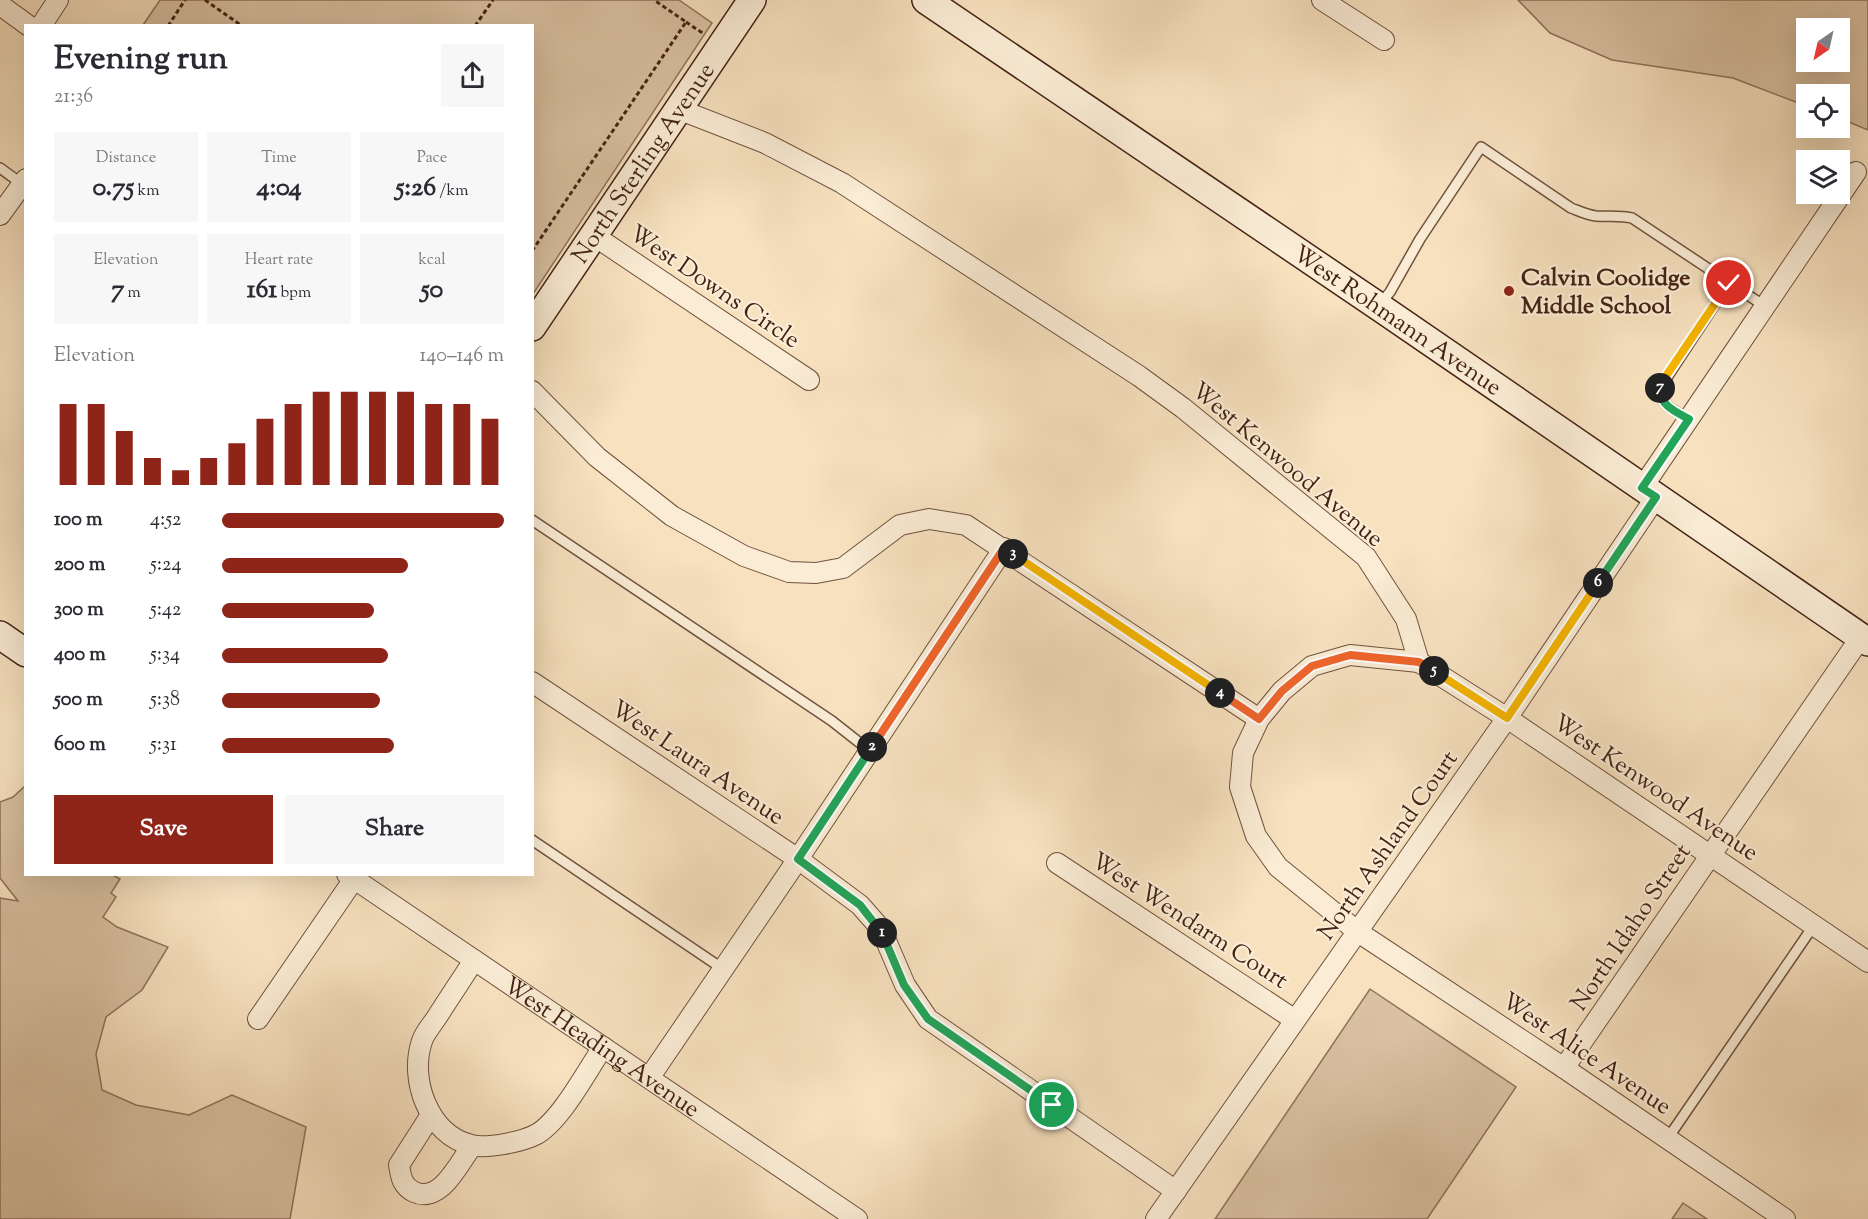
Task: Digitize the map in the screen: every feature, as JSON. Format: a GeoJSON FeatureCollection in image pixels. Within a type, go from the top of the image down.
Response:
{"type":"FeatureCollection","features":[{"type":"Feature","properties":{"kind":"street"},"geometry":{"type":"LineString","coordinates":[[41,24],[58,0]]}},
{"type":"Feature","properties":{"kind":"street","name":"North Sterling Avenue"},"geometry":{"type":"LineString","coordinates":[[534,324],[752,0]]}},
{"type":"Feature","properties":{"kind":"street","name":"West Rohmann Avenue"},"geometry":{"type":"LineString","coordinates":[[926,0],[1864,639]]}},
{"type":"Feature","properties":{"kind":"street"},"geometry":{"type":"LineString","coordinates":[[1323,0],[1384,40]]}},
{"type":"Feature","properties":{"kind":"street"},"geometry":{"type":"LineString","coordinates":[[0,5],[26,24]]}},
{"type":"Feature","properties":{"kind":"street","name":"West Kenwood Avenue"},"geometry":{"type":"LineString","coordinates":[[678,109],[765,143],[842,183],[1139,376],[1183,408],[1366,557],[1406,620],[1419,662],[1507,718],[1868,962]]}},
{"type":"Feature","properties":{"kind":"street","name":"North Ashland Court"},"geometry":{"type":"LineString","coordinates":[[1156,1219],[1507,718],[1649,493],[1689,419],[1856,172]]}},
{"type":"Feature","properties":{"kind":"street"},"geometry":{"type":"LineString","coordinates":[[0,215],[24,181]]}},
{"type":"Feature","properties":{"kind":"street","name":"West Downs Circle"},"geometry":{"type":"LineString","coordinates":[[593,235],[809,380]]}},
{"type":"Feature","properties":{"kind":"street"},"geometry":{"type":"LineString","coordinates":[[534,393],[597,457],[672,516],[744,556],[789,572],[816,573],[843,568],[900,525],[929,519],[966,525],[1004,548],[1259,719]]}},
{"type":"Feature","properties":{"kind":"street"},"geometry":{"type":"LineString","coordinates":[[649,1078],[798,859],[1004,548]]}},
{"type":"Feature","properties":{"kind":"street"},"geometry":{"type":"LineString","coordinates":[[0,635],[24,651]]}},
{"type":"Feature","properties":{"kind":"street","name":"North Idaho Street"},"geometry":{"type":"LineString","coordinates":[[1564,1068],[1710,855],[1864,639]]}},
{"type":"Feature","properties":{"kind":"street","name":"West Alice Avenue"},"geometry":{"type":"LineString","coordinates":[[1419,662],[1350,655],[1312,666],[1282,691],[1259,719],[1243,753],[1240,787],[1256,836],[1278,867],[1358,932],[1564,1068],[1785,1219]]}},
{"type":"Feature","properties":{"kind":"street","name":"West Laura Avenue"},"geometry":{"type":"LineString","coordinates":[[534,683],[798,859],[860,905],[881,929],[904,985],[928,1019],[1176,1191]]}},
{"type":"Feature","properties":{"kind":"street","name":"West Wendarm Court"},"geometry":{"type":"LineString","coordinates":[[1057,862],[1295,1020]]}},
{"type":"Feature","properties":{"kind":"street"},"geometry":{"type":"LineString","coordinates":[[258,1019],[351,877]]}},
{"type":"Feature","properties":{"kind":"street","name":"West Heading Avenue"},"geometry":{"type":"LineString","coordinates":[[351,877],[649,1078],[834,1212],[857,1219]]}},
{"type":"Feature","properties":{"kind":"street"},"geometry":{"type":"LineString","coordinates":[[474,960],[423,1039],[417,1065],[421,1093],[431,1115],[450,1135],[472,1146],[512,1144],[538,1133],[556,1116],[603,1047]]}},
{"type":"Feature","properties":{"kind":"street"},"geometry":{"type":"LineString","coordinates":[[431,1115],[399,1165],[401,1180],[409,1189],[419,1194],[429,1195],[440,1190],[472,1146]]}},
{"type":"Feature","properties":{"kind":"lane"},"geometry":{"type":"LineString","coordinates":[[1378,306],[1390,292],[1420,239],[1481,147],[1571,208],[1588,215],[1616,215],[1632,218],[1766,307]]}},
{"type":"Feature","properties":{"kind":"lane"},"geometry":{"type":"LineString","coordinates":[[0,168],[24,181]]}},
{"type":"Feature","properties":{"kind":"lane"},"geometry":{"type":"LineString","coordinates":[[1689,419],[1663,402],[1659,396],[1660,388],[1729,283]]}},
{"type":"Feature","properties":{"kind":"lane"},"geometry":{"type":"LineString","coordinates":[[534,520],[831,721],[870,751]]}},
{"type":"Feature","properties":{"kind":"lane"},"geometry":{"type":"LineString","coordinates":[[534,841],[723,969]]}},
{"type":"Feature","properties":{"kind":"lane"},"geometry":{"type":"LineString","coordinates":[[1668,1138],[1814,925]]}},
{"type":"Feature","properties":{"kind":"path"},"geometry":{"type":"LineString","coordinates":[[169,24],[185,0]]}},
{"type":"Feature","properties":{"kind":"path"},"geometry":{"type":"LineString","coordinates":[[205,0],[239,24]]}},
{"type":"Feature","properties":{"kind":"path"},"geometry":{"type":"LineString","coordinates":[[476,24],[493,0]]}},
{"type":"Feature","properties":{"kind":"path"},"geometry":{"type":"LineString","coordinates":[[654,0],[712,39]]}},
{"type":"Feature","properties":{"kind":"path"},"geometry":{"type":"LineString","coordinates":[[534,248],[686,22]]}},
{"type":"Feature","properties":{"kind":"shaded area"},"geometry":{"type":"Polygon","coordinates":[[[160,0],[679,0],[712,23],[534,292],[534,24],[144,24],[160,0]]]}},
{"type":"Feature","properties":{"kind":"shaded area"},"geometry":{"type":"Polygon","coordinates":[[[1518,0],[1868,0],[1868,130],[1850,123],[1850,84],[1796,84],[1796,102],[1733,78],[1612,60],[1550,33],[1518,0]]]}},
{"type":"Feature","properties":{"kind":"shaded area"},"geometry":{"type":"Polygon","coordinates":[[[24,787],[24,876],[115,876],[120,879],[111,893],[116,897],[103,917],[117,927],[168,947],[142,990],[106,1017],[96,1054],[102,1090],[136,1105],[189,1115],[232,1095],[306,1127],[290,1219],[0,1219],[0,898],[18,901],[0,878],[0,802],[13,797],[24,787]]]}},
{"type":"Feature","properties":{"kind":"shaded area"},"geometry":{"type":"Polygon","coordinates":[[[1370,989],[1516,1087],[1427,1219],[1215,1219],[1370,989]]]}},
{"type":"Feature","properties":{"kind":"shaded area"},"geometry":{"type":"Polygon","coordinates":[[[1683,1203],[1707,1219],[1672,1219],[1683,1203]]]}},
{"type":"Feature","properties":{"kind":"place","name":"Calvin Coolidge Middle School"},"geometry":{"type":"Point","coordinates":[1509,291]}},
{"type":"Feature","properties":{"kind":"route"},"geometry":{"type":"LineString","coordinates":[[1052,1105],[928,1019],[904,985],[881,929],[860,905],[798,859],[1004,548],[1259,719],[1282,691],[1312,666],[1350,655],[1419,662],[1507,718],[1656,497],[1642,488],[1689,419],[1663,402],[1659,396],[1660,388],[1729,283]]}}]}
